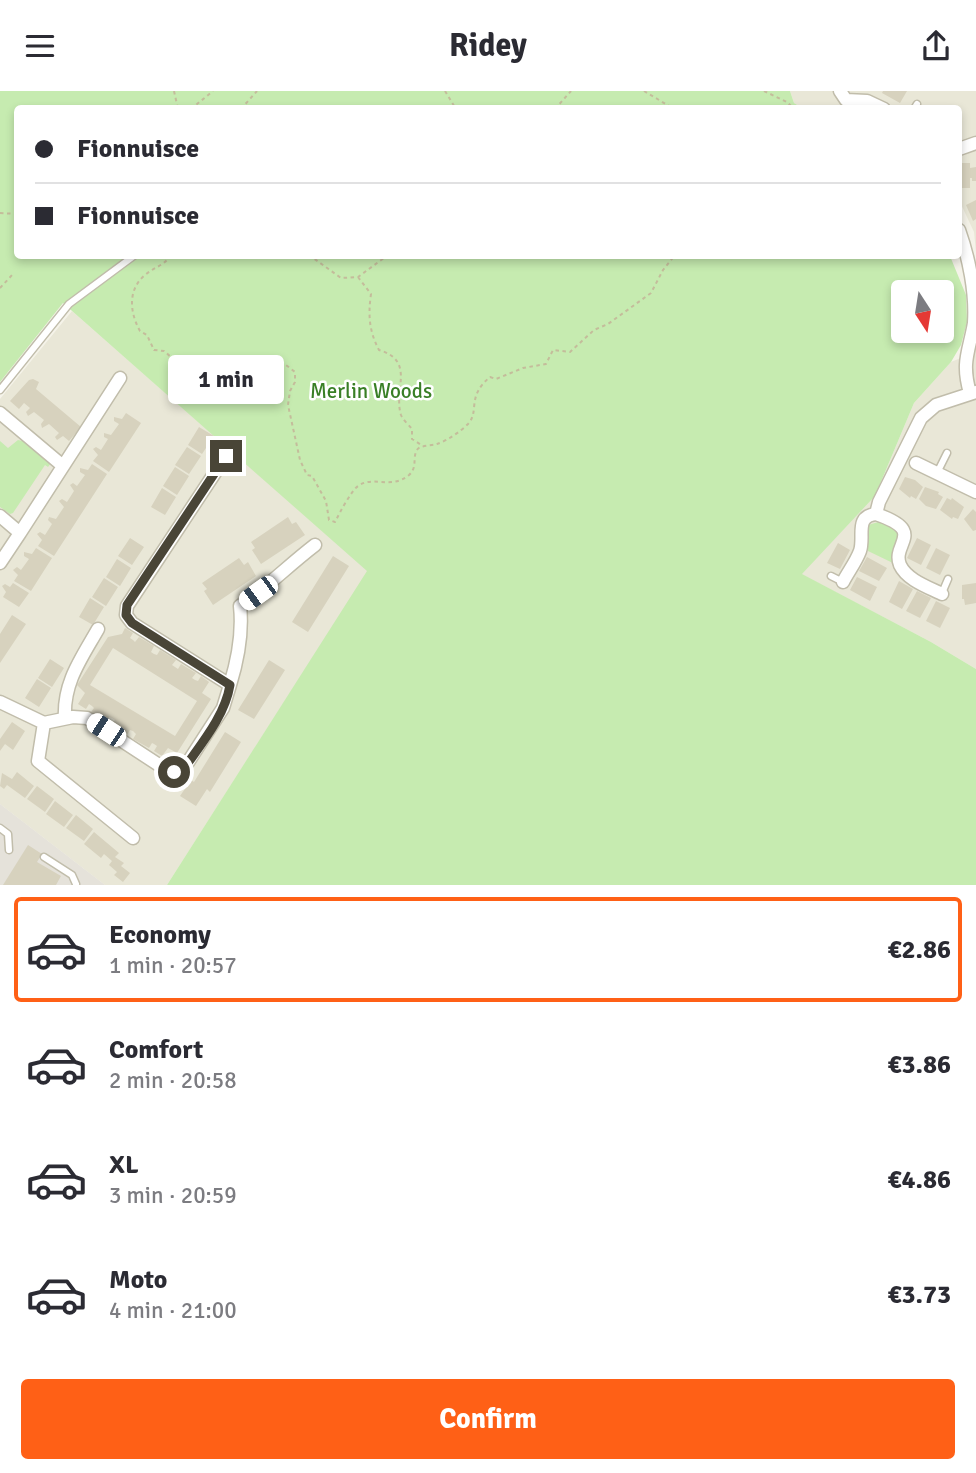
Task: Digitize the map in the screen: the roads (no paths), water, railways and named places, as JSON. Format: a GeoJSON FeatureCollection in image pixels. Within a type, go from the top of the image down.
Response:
{"type":"FeatureCollection","features":[{"type":"Feature","properties":{"kind":"street"},"geometry":{"type":"LineString","coordinates":[[840,91],[846,100],[867,101],[876,105]]}},
{"type":"Feature","properties":{"kind":"street"},"geometry":{"type":"LineString","coordinates":[[876,514],[879,502],[921,418],[936,404],[973,393],[965,354],[974,321],[975,302],[962,240]]}},
{"type":"Feature","properties":{"kind":"street"},"geometry":{"type":"LineString","coordinates":[[0,563],[120,378]]}},
{"type":"Feature","properties":{"kind":"street"},"geometry":{"type":"LineString","coordinates":[[0,413],[63,466]]}},
{"type":"Feature","properties":{"kind":"street"},"geometry":{"type":"LineString","coordinates":[[226,456],[127,605],[126,615],[132,623],[230,685]]}},
{"type":"Feature","properties":{"kind":"street"},"geometry":{"type":"LineString","coordinates":[[916,463],[976,492]]}},
{"type":"Feature","properties":{"kind":"street"},"geometry":{"type":"LineString","coordinates":[[837,579],[861,548],[862,523],[868,516],[876,514],[894,522],[905,532],[899,554],[901,567],[914,580],[942,594]]}},
{"type":"Feature","properties":{"kind":"street"},"geometry":{"type":"LineString","coordinates":[[0,516],[20,533]]}},
{"type":"Feature","properties":{"kind":"street"},"geometry":{"type":"LineString","coordinates":[[0,702],[44,723],[65,718],[87,718],[162,767],[174,772],[183,770],[223,708],[236,666],[242,624],[240,606],[315,545]]}},
{"type":"Feature","properties":{"kind":"street"},"geometry":{"type":"LineString","coordinates":[[65,718],[64,704],[71,675],[99,629]]}},
{"type":"Feature","properties":{"kind":"street"},"geometry":{"type":"LineString","coordinates":[[44,723],[37,761],[134,838]]}},
{"type":"Feature","properties":{"kind":"lane"},"geometry":{"type":"LineString","coordinates":[[976,134],[976,143]]}},
{"type":"Feature","properties":{"kind":"lane"},"geometry":{"type":"LineString","coordinates":[[0,390],[69,304],[130,259]]}},
{"type":"Feature","properties":{"kind":"lane"},"geometry":{"type":"LineString","coordinates":[[937,473],[947,453]]}},
{"type":"Feature","properties":{"kind":"lane"},"geometry":{"type":"LineString","coordinates":[[942,594],[948,579]]}},
{"type":"Feature","properties":{"kind":"lane"},"geometry":{"type":"LineString","coordinates":[[0,828],[8,834],[9,850]]}},
{"type":"Feature","properties":{"kind":"lane"},"geometry":{"type":"LineString","coordinates":[[44,857],[72,875],[76,884]]}},
{"type":"Feature","properties":{"kind":"park label","name":"Merlin Woods"},"geometry":{"type":"Point","coordinates":[371,391]}}]}
